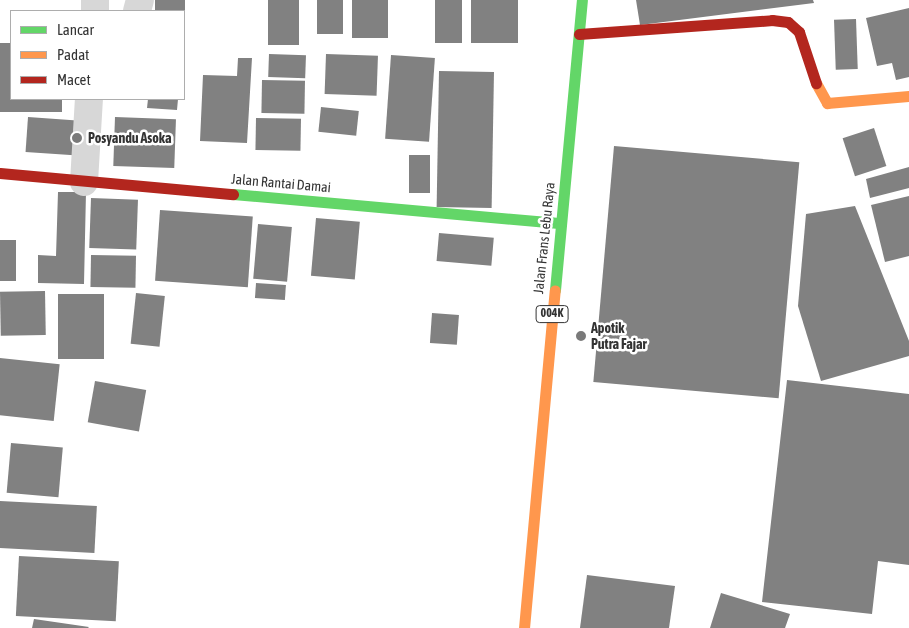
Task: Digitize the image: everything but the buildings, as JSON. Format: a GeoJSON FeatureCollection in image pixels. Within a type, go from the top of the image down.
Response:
{"type":"FeatureCollection","features":[{"type":"Feature","properties":{"kind":"street","name":"Jalan Frans Lebu Raya"},"geometry":{"type":"LineString","coordinates":[[524,628],[559,223],[582,0]]}},
{"type":"Feature","properties":{"kind":"street"},"geometry":{"type":"LineString","coordinates":[[579,34],[772,20],[788,22],[799,32],[818,90],[827,103],[844,104],[909,96]]}},
{"type":"Feature","properties":{"kind":"street"},"geometry":{"type":"LineString","coordinates":[[84,182],[89,100]]}},
{"type":"Feature","properties":{"kind":"street","name":"Jalan Rantai Damai"},"geometry":{"type":"LineString","coordinates":[[0,173],[559,223]]}},
{"type":"Feature","properties":{"kind":"traffic: fast"},"geometry":{"type":"LineString","coordinates":[[555,290],[582,0]]}},
{"type":"Feature","properties":{"kind":"traffic: fast"},"geometry":{"type":"LineString","coordinates":[[233,194],[559,223]]}},
{"type":"Feature","properties":{"kind":"traffic: slow"},"geometry":{"type":"LineString","coordinates":[[816,83],[827,103],[909,96]]}},
{"type":"Feature","properties":{"kind":"traffic: slow"},"geometry":{"type":"LineString","coordinates":[[524,628],[555,290]]}},
{"type":"Feature","properties":{"kind":"traffic: jam"},"geometry":{"type":"LineString","coordinates":[[579,34],[772,20],[788,22],[799,32],[816,83]]}},
{"type":"Feature","properties":{"kind":"traffic: jam"},"geometry":{"type":"LineString","coordinates":[[0,173],[233,194]]}},
{"type":"Feature","properties":{"kind":"place","name":"Posyandu Asoka"},"geometry":{"type":"Point","coordinates":[77,138]}},
{"type":"Feature","properties":{"kind":"place","name":"Apotik Putra Fajar"},"geometry":{"type":"Point","coordinates":[581,336]}}]}
